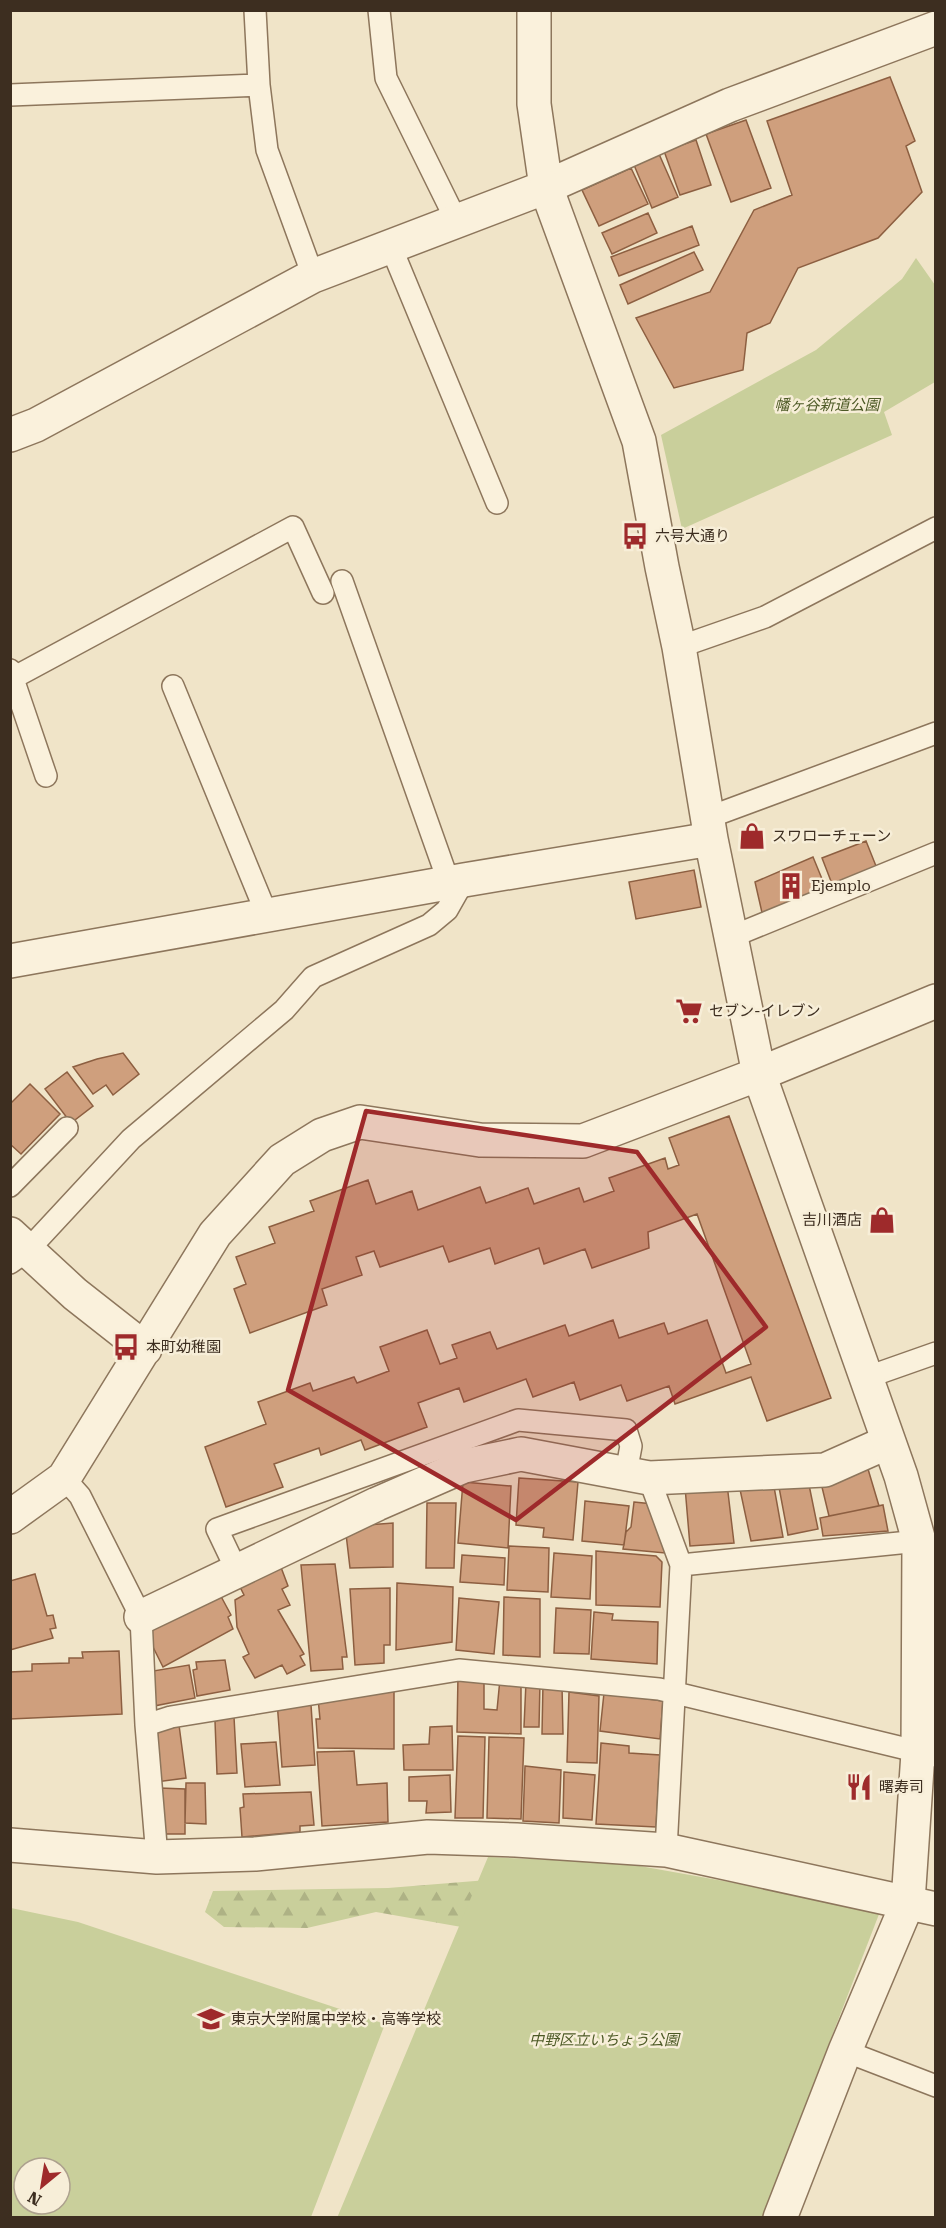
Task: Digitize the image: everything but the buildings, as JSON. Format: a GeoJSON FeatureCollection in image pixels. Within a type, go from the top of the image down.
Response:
{"type":"FeatureCollection","features":[{"type":"Feature","properties":{"kind":"street"},"geometry":{"type":"LineString","coordinates":[[534,10],[534,104],[546,187],[639,441],[679,647],[709,829],[759,1074],[888,1442],[927,1540],[927,1754],[922,1905],[845,2051],[780,2217]]}},
{"type":"Feature","properties":{"kind":"street"},"geometry":{"type":"LineString","coordinates":[[10,435],[36,425],[313,276],[546,187],[730,105],[936,28]]}},
{"type":"Feature","properties":{"kind":"street"},"geometry":{"type":"LineString","coordinates":[[10,961],[456,881],[709,829]]}},
{"type":"Feature","properties":{"kind":"street"},"geometry":{"type":"LineString","coordinates":[[10,1517],[64,1478],[215,1234],[282,1160],[322,1135],[360,1122],[480,1140],[583,1141],[759,1074],[936,1001]]}},
{"type":"Feature","properties":{"kind":"street"},"geometry":{"type":"LineString","coordinates":[[16,1250],[145,1349]]}},
{"type":"Feature","properties":{"kind":"street"},"geometry":{"type":"LineString","coordinates":[[141,1617],[377,1504],[464,1466],[522,1454],[637,1475],[825,1470],[888,1442]]}},
{"type":"Feature","properties":{"kind":"street"},"geometry":{"type":"LineString","coordinates":[[10,1845],[157,1857],[255,1854],[428,1837],[666,1850],[922,1905]]}},
{"type":"Feature","properties":{"kind":"lane"},"geometry":{"type":"LineString","coordinates":[[255,10],[259,85],[267,150],[313,276]]}},
{"type":"Feature","properties":{"kind":"lane"},"geometry":{"type":"LineString","coordinates":[[379,10],[386,78],[457,222]]}},
{"type":"Feature","properties":{"kind":"lane"},"geometry":{"type":"LineString","coordinates":[[10,95],[259,85]]}},
{"type":"Feature","properties":{"kind":"lane"},"geometry":{"type":"LineString","coordinates":[[391,247],[497,503]]}},
{"type":"Feature","properties":{"kind":"lane"},"geometry":{"type":"LineString","coordinates":[[46,776],[12,674],[293,527],[323,592]]}},
{"type":"Feature","properties":{"kind":"lane"},"geometry":{"type":"LineString","coordinates":[[679,647],[765,617],[936,528]]}},
{"type":"Feature","properties":{"kind":"lane"},"geometry":{"type":"LineString","coordinates":[[16,1250],[131,1139],[284,1010],[313,976],[429,925],[447,910],[456,881],[342,581]]}},
{"type":"Feature","properties":{"kind":"lane"},"geometry":{"type":"LineString","coordinates":[[174,686],[267,915]]}},
{"type":"Feature","properties":{"kind":"lane"},"geometry":{"type":"LineString","coordinates":[[709,829],[936,733]]}},
{"type":"Feature","properties":{"kind":"lane"},"geometry":{"type":"LineString","coordinates":[[731,937],[936,853]]}},
{"type":"Feature","properties":{"kind":"lane"},"geometry":{"type":"LineString","coordinates":[[10,1186],[67,1128]]}},
{"type":"Feature","properties":{"kind":"lane"},"geometry":{"type":"LineString","coordinates":[[865,1378],[936,1353]]}},
{"type":"Feature","properties":{"kind":"lane"},"geometry":{"type":"LineString","coordinates":[[237,1571],[217,1530],[518,1420],[626,1430],[637,1475],[681,1565],[666,1850]]}},
{"type":"Feature","properties":{"kind":"lane"},"geometry":{"type":"LineString","coordinates":[[64,1478],[80,1496],[141,1617],[146,1725],[157,1857]]}},
{"type":"Feature","properties":{"kind":"lane"},"geometry":{"type":"LineString","coordinates":[[681,1565],[927,1540]]}},
{"type":"Feature","properties":{"kind":"lane"},"geometry":{"type":"LineString","coordinates":[[146,1725],[171,1717],[459,1670],[659,1689],[927,1754]]}},
{"type":"Feature","properties":{"kind":"lane"},"geometry":{"type":"LineString","coordinates":[[845,2051],[936,2086]]}},
{"type":"Feature","properties":{"kind":"highlighted area"},"geometry":{"type":"Polygon","coordinates":[[[366,1111],[637,1152],[766,1327],[516,1520],[288,1390],[366,1111]]]}},
{"type":"Feature","properties":{"kind":"green space","name":"幡ヶ谷新道公園"},"geometry":{"type":"Polygon","coordinates":[[[916,258],[935,285],[935,382],[884,412],[892,435],[682,529],[661,435],[816,350],[902,279],[916,258]]]}},
{"type":"Feature","properties":{"kind":"green space","name":"中野区立いちょう公園"},"geometry":{"type":"Polygon","coordinates":[[[488,1857],[623,1863],[881,1909],[762,2217],[337,2218],[488,1857]]]}},
{"type":"Feature","properties":{"kind":"green space"},"geometry":{"type":"Polygon","coordinates":[[[500,1879],[490,1932],[376,1912],[307,1928],[224,1927],[205,1912],[213,1891],[388,1888],[500,1879]]]}},
{"type":"Feature","properties":{"kind":"green space","name":"東京大学附属中学校・高等学校"},"geometry":{"type":"Polygon","coordinates":[[[11,1908],[78,1922],[385,2024],[311,2217],[11,2217],[11,1908]]]}},
{"type":"Feature","properties":{"kind":"place","name":"六号大通り"},"geometry":{"type":"Point","coordinates":[635,536]}},
{"type":"Feature","properties":{"kind":"place","name":"スワローチェーン"},"geometry":{"type":"Point","coordinates":[752,836]}},
{"type":"Feature","properties":{"kind":"place","name":"Ejemplo"},"geometry":{"type":"Point","coordinates":[791,886]}},
{"type":"Feature","properties":{"kind":"place","name":"セブン-イレブン"},"geometry":{"type":"Point","coordinates":[689,1011]}},
{"type":"Feature","properties":{"kind":"place","name":"吉川酒店"},"geometry":{"type":"Point","coordinates":[882,1220]}},
{"type":"Feature","properties":{"kind":"place","name":"本町幼稚園"},"geometry":{"type":"Point","coordinates":[126,1347]}},
{"type":"Feature","properties":{"kind":"place","name":"曙寿司"},"geometry":{"type":"Point","coordinates":[859,1787]}},
{"type":"Feature","properties":{"kind":"place","name":"東京大学附属中学校・高等学校"},"geometry":{"type":"Point","coordinates":[211,2019]}}]}
